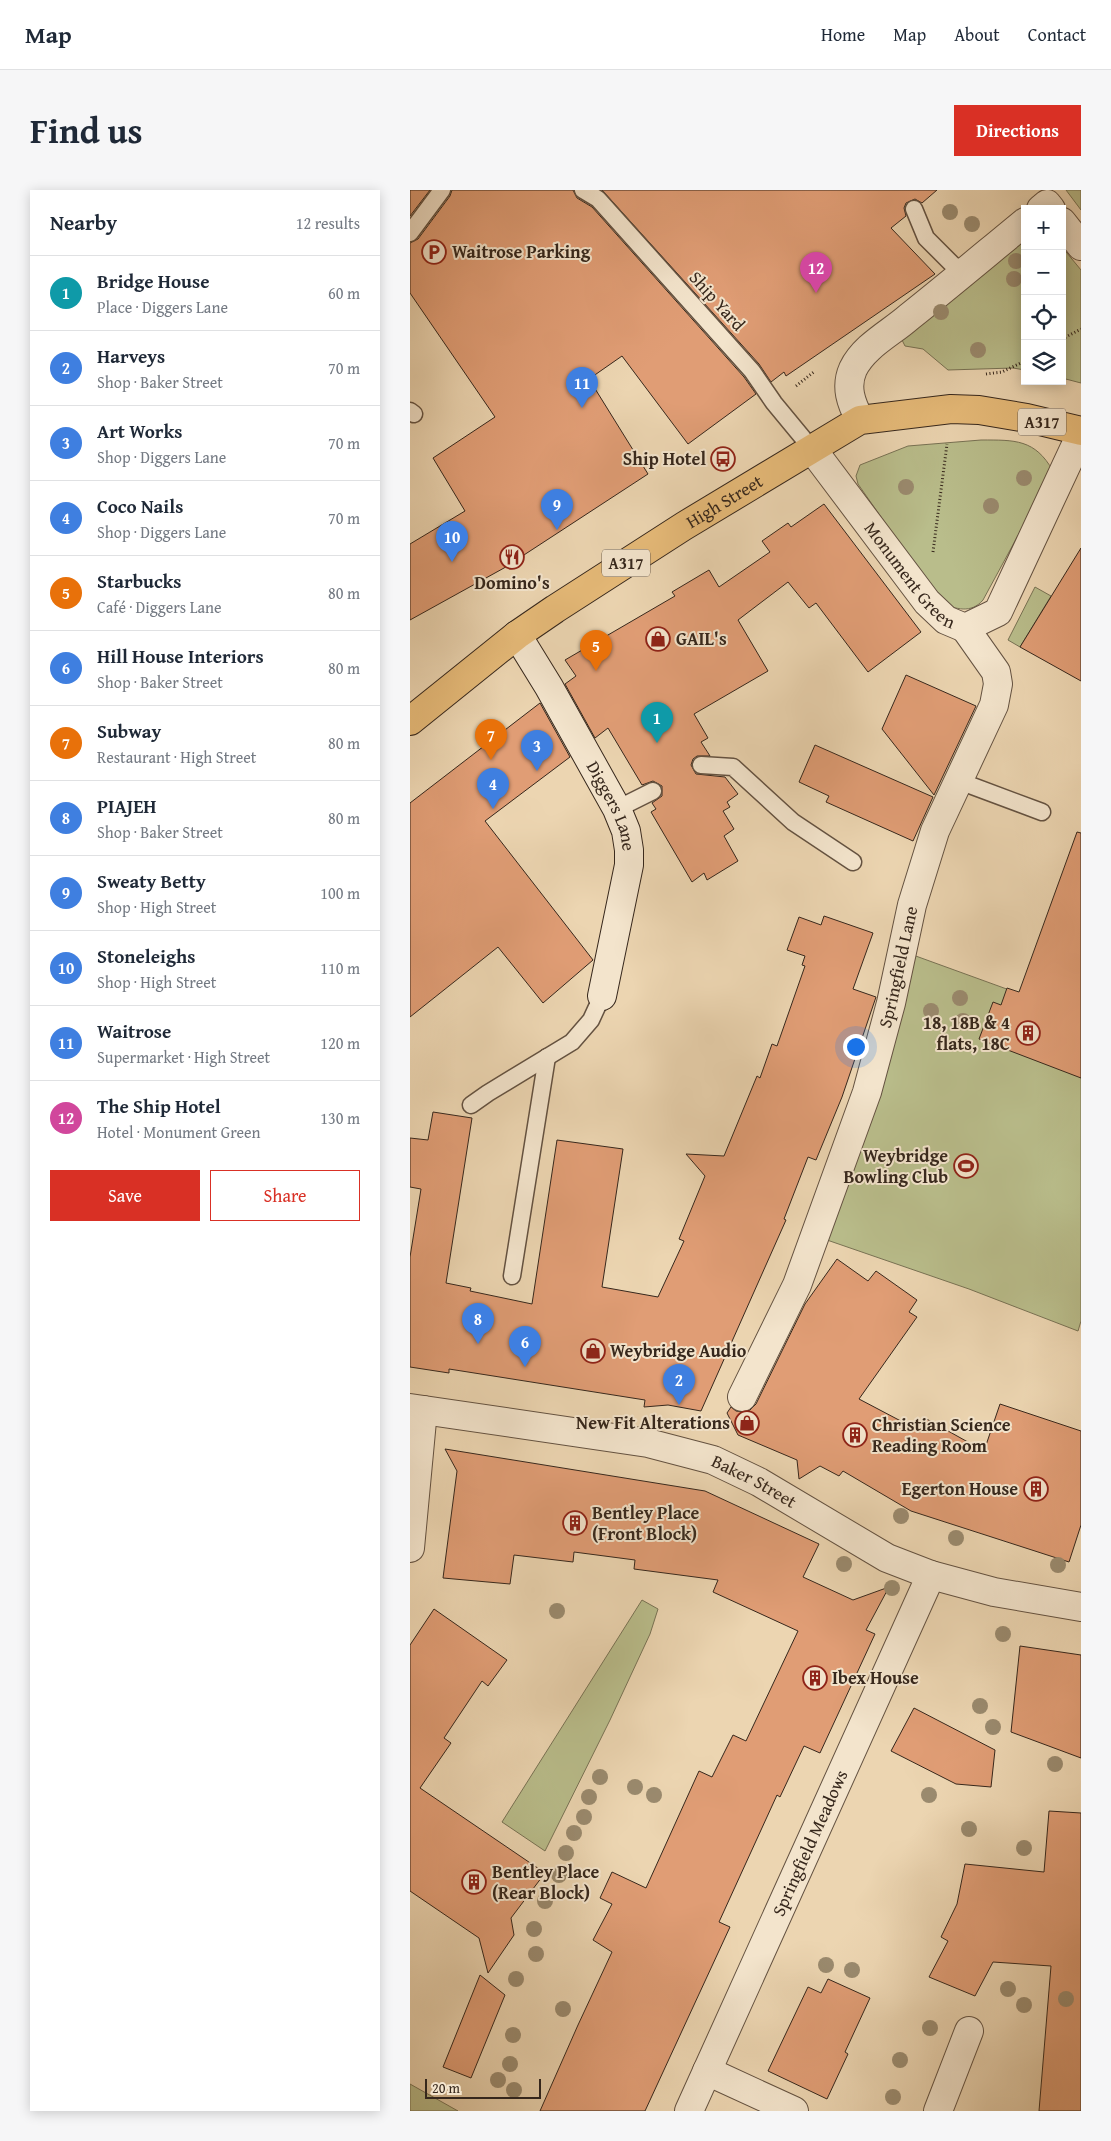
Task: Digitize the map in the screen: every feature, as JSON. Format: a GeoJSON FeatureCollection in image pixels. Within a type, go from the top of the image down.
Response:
{"type":"FeatureCollection","features":[{"type":"Feature","properties":{"kind":"main road","name":"High Street"},"geometry":{"type":"LineString","coordinates":[[410,720],[517,635],[676,531],[860,420],[951,409],[979,410],[1027,418],[1081,433]]}},
{"type":"Feature","properties":{"kind":"street"},"geometry":{"type":"LineString","coordinates":[[860,420],[850,400],[851,375],[858,361],[870,347],[1021,225]]}},
{"type":"Feature","properties":{"kind":"street"},"geometry":{"type":"LineString","coordinates":[[1066,228],[1081,246]]}},
{"type":"Feature","properties":{"kind":"street","name":"Monument Green"},"geometry":{"type":"LineString","coordinates":[[812,448],[927,602],[946,620],[965,628],[998,612],[1081,433]]}},
{"type":"Feature","properties":{"kind":"street","name":"Springfield Lane"},"geometry":{"type":"LineString","coordinates":[[742,1397],[796,1285],[867,1092],[891,1003],[912,905],[935,831],[994,705],[998,684],[996,672],[965,628]]}},
{"type":"Feature","properties":{"kind":"street","name":"Diggers Lane"},"geometry":{"type":"LineString","coordinates":[[517,635],[549,687],[617,809],[626,831],[629,850],[628,865],[602,996]]}},
{"type":"Feature","properties":{"kind":"street"},"geometry":{"type":"LineString","coordinates":[[410,1548],[416,1409]]}},
{"type":"Feature","properties":{"kind":"street","name":"Baker Street"},"geometry":{"type":"LineString","coordinates":[[416,1409],[648,1443],[713,1460],[759,1482],[887,1558],[932,1574],[994,1592],[1081,1607]]}},
{"type":"Feature","properties":{"kind":"street","name":"Springfield Meadows"},"geometry":{"type":"LineString","coordinates":[[689,2111],[932,1574]]}},
{"type":"Feature","properties":{"kind":"street"},"geometry":{"type":"LineString","coordinates":[[938,2111],[969,2031]]}},
{"type":"Feature","properties":{"kind":"street"},"geometry":{"type":"LineString","coordinates":[[707,2071],[794,2111]]}},
{"type":"Feature","properties":{"kind":"lane","name":"Ship Yard"},"geometry":{"type":"LineString","coordinates":[[583,190],[598,200],[723,338],[752,371],[774,403],[812,448]]}},
{"type":"Feature","properties":{"kind":"lane"},"geometry":{"type":"LineString","coordinates":[[410,233],[440,191]]}},
{"type":"Feature","properties":{"kind":"lane"},"geometry":{"type":"LineString","coordinates":[[914,209],[926,238],[953,265],[965,271]]}},
{"type":"Feature","properties":{"kind":"lane"},"geometry":{"type":"LineString","coordinates":[[701,765],[733,767],[792,822],[853,862]]}},
{"type":"Feature","properties":{"kind":"lane"},"geometry":{"type":"LineString","coordinates":[[958,781],[1042,812]]}},
{"type":"Feature","properties":{"kind":"lane"},"geometry":{"type":"LineString","coordinates":[[617,809],[653,791]]}},
{"type":"Feature","properties":{"kind":"lane"},"geometry":{"type":"LineString","coordinates":[[472,1105],[488,1092],[572,1042],[591,1020],[602,996]]}},
{"type":"Feature","properties":{"kind":"lane"},"geometry":{"type":"LineString","coordinates":[[512,1276],[546,1057]]}},
{"type":"Feature","properties":{"kind":"path"},"geometry":{"type":"LineString","coordinates":[[1066,337],[1081,329]]}},
{"type":"Feature","properties":{"kind":"path"},"geometry":{"type":"LineString","coordinates":[[1013,368],[1021,363]]}},
{"type":"Feature","properties":{"kind":"path"},"geometry":{"type":"LineString","coordinates":[[927,602],[951,409]]}},
{"type":"Feature","properties":{"kind":"green space"},"geometry":{"type":"Polygon","coordinates":[[[1066,190],[1081,190],[1081,210],[1066,190]]]}},
{"type":"Feature","properties":{"kind":"green space"},"geometry":{"type":"Polygon","coordinates":[[[1021,232],[1021,369],[948,370],[923,349],[905,346],[901,338],[1021,232]]]}},
{"type":"Feature","properties":{"kind":"green space"},"geometry":{"type":"Polygon","coordinates":[[[1066,252],[1081,270],[1081,383],[1066,379],[1066,252]]]}},
{"type":"Feature","properties":{"kind":"green space"},"geometry":{"type":"Polygon","coordinates":[[[1004,440],[1023,443],[1039,453],[1053,471],[983,600],[973,607],[963,609],[941,603],[858,484],[856,476],[860,465],[908,446],[1004,440]]]}},
{"type":"Feature","properties":{"kind":"green space"},"geometry":{"type":"Polygon","coordinates":[[[1035,587],[1051,596],[1020,647],[1008,640],[1035,587]]]}},
{"type":"Feature","properties":{"kind":"green space","name":"Weybridge Bowling Club"},"geometry":{"type":"Polygon","coordinates":[[[913,955],[1081,1016],[1081,1321],[1078,1331],[969,1289],[827,1240],[913,955]]]}},
{"type":"Feature","properties":{"kind":"green space"},"geometry":{"type":"Polygon","coordinates":[[[642,1600],[658,1609],[650,1634],[545,1851],[502,1822],[642,1600]]]}},
{"type":"Feature","properties":{"kind":"green space"},"geometry":{"type":"Polygon","coordinates":[[[410,2084],[458,2111],[410,2111],[410,2084]]]}},
{"type":"Feature","properties":{"kind":"building"},"geometry":{"type":"Polygon","coordinates":[[[410,190],[430,190],[410,216],[410,190]]]}},
{"type":"Feature","properties":{"kind":"building"},"geometry":{"type":"Polygon","coordinates":[[[452,190],[573,190],[577,198],[592,207],[744,377],[756,394],[688,444],[622,356],[589,379],[648,474],[504,568],[410,620],[410,544],[465,511],[433,458],[495,417],[410,293],[410,243],[418,239],[450,196],[452,190]]]}},
{"type":"Feature","properties":{"kind":"building"},"geometry":{"type":"Polygon","coordinates":[[[602,190],[937,190],[922,203],[915,199],[906,203],[904,208],[906,216],[891,228],[935,274],[786,376],[784,372],[771,382],[759,364],[602,190]]]}},
{"type":"Feature","properties":{"kind":"building"},"geometry":{"type":"Polygon","coordinates":[[[824,504],[921,632],[868,672],[816,603],[809,608],[788,582],[738,620],[768,671],[694,714],[708,738],[701,742],[710,756],[697,756],[693,759],[691,765],[696,774],[725,777],[738,794],[727,802],[730,807],[723,811],[734,829],[724,836],[738,861],[707,880],[704,873],[692,882],[651,812],[656,809],[652,803],[662,796],[662,786],[653,781],[642,785],[608,728],[595,738],[565,684],[576,676],[565,660],[675,596],[672,592],[709,570],[719,587],[770,552],[762,541],[788,523],[791,527],[824,504]]]}},
{"type":"Feature","properties":{"kind":"building"},"geometry":{"type":"Polygon","coordinates":[[[1081,548],[1081,681],[1020,647],[1081,548]]]}},
{"type":"Feature","properties":{"kind":"building"},"geometry":{"type":"Polygon","coordinates":[[[906,675],[976,706],[934,795],[882,729],[906,675]]]}},
{"type":"Feature","properties":{"kind":"building"},"geometry":{"type":"Polygon","coordinates":[[[540,703],[570,757],[485,821],[593,960],[543,1003],[498,947],[410,1017],[410,803],[540,703]]]}},
{"type":"Feature","properties":{"kind":"building"},"geometry":{"type":"Polygon","coordinates":[[[815,745],[933,797],[913,841],[826,802],[829,796],[799,782],[815,745]]]}},
{"type":"Feature","properties":{"kind":"building"},"geometry":{"type":"Polygon","coordinates":[[[1077,832],[1081,833],[1081,1078],[979,1039],[993,1002],[1001,1005],[1007,988],[1019,992],[1077,832]]]}},
{"type":"Feature","properties":{"kind":"building"},"geometry":{"type":"Polygon","coordinates":[[[824,916],[873,933],[853,989],[876,997],[842,1097],[816,1160],[808,1157],[784,1219],[786,1220],[701,1411],[668,1405],[644,1407],[645,1400],[449,1369],[449,1373],[410,1367],[410,1257],[421,1189],[410,1187],[410,1138],[428,1140],[433,1112],[472,1118],[446,1283],[471,1288],[470,1291],[532,1304],[557,1140],[623,1149],[602,1287],[658,1297],[684,1241],[679,1239],[705,1176],[686,1154],[724,1156],[757,1076],[760,1078],[772,1044],[777,1046],[805,966],[802,965],[805,956],[787,950],[799,917],[821,925],[824,916]]]}},
{"type":"Feature","properties":{"kind":"building"},"geometry":{"type":"Polygon","coordinates":[[[837,1259],[868,1281],[876,1271],[917,1300],[909,1312],[917,1317],[859,1399],[916,1429],[923,1417],[984,1451],[1000,1404],[1081,1431],[1081,1525],[1069,1562],[911,1511],[843,1471],[839,1476],[820,1466],[799,1479],[797,1460],[738,1435],[727,1413],[731,1407],[736,1411],[744,1412],[750,1410],[756,1404],[805,1304],[837,1259]]]}},
{"type":"Feature","properties":{"kind":"building"},"geometry":{"type":"Polygon","coordinates":[[[445,1449],[705,1491],[819,1544],[803,1577],[853,1600],[889,1587],[866,1630],[875,1634],[820,1753],[804,1746],[780,1797],[777,1795],[719,1922],[730,1927],[645,2111],[540,2111],[612,1952],[593,1940],[612,1904],[600,1898],[612,1872],[646,1888],[699,1771],[712,1777],[733,1735],[746,1741],[798,1631],[713,1592],[718,1580],[634,1569],[635,1560],[574,1552],[573,1562],[514,1555],[510,1584],[443,1578],[457,1471],[445,1449]]]}},
{"type":"Feature","properties":{"kind":"building"},"geometry":{"type":"Polygon","coordinates":[[[434,1609],[507,1660],[488,1686],[482,1681],[444,1738],[451,1743],[420,1788],[545,1873],[511,1918],[514,1935],[488,1973],[479,1938],[410,1891],[410,1645],[434,1609]]]}},
{"type":"Feature","properties":{"kind":"building"},"geometry":{"type":"Polygon","coordinates":[[[1020,1646],[1081,1655],[1081,1758],[1011,1732],[1020,1646]]]}},
{"type":"Feature","properties":{"kind":"building"},"geometry":{"type":"Polygon","coordinates":[[[914,1708],[995,1750],[991,1787],[956,1784],[891,1751],[914,1708]]]}},
{"type":"Feature","properties":{"kind":"building"},"geometry":{"type":"Polygon","coordinates":[[[1049,1811],[1081,1813],[1081,2111],[1039,2111],[1051,1966],[993,1962],[975,1996],[929,1977],[948,1941],[941,1937],[957,1904],[965,1864],[1044,1872],[1049,1811]]]}},
{"type":"Feature","properties":{"kind":"building"},"geometry":{"type":"Polygon","coordinates":[[[480,1975],[505,1995],[471,2078],[443,2067],[480,1975]]]}},
{"type":"Feature","properties":{"kind":"building"},"geometry":{"type":"Polygon","coordinates":[[[828,1979],[870,1998],[845,2052],[848,2054],[827,2099],[768,2071],[808,1987],[821,1993],[828,1979]]]}},
{"type":"Feature","properties":{"kind":"place","name":"Waitrose Parking"},"geometry":{"type":"Point","coordinates":[434,252]}},
{"type":"Feature","properties":{"kind":"place","name":"The Ship Hotel"},"geometry":{"type":"Point","coordinates":[816,293]}},
{"type":"Feature","properties":{"kind":"place","name":"Waitrose"},"geometry":{"type":"Point","coordinates":[582,408]}},
{"type":"Feature","properties":{"kind":"place","name":"Ship Hotel"},"geometry":{"type":"Point","coordinates":[723,459]}},
{"type":"Feature","properties":{"kind":"place","name":"Sweaty Betty"},"geometry":{"type":"Point","coordinates":[557,530]}},
{"type":"Feature","properties":{"kind":"place","name":"Domino's"},"geometry":{"type":"Point","coordinates":[512,557]}},
{"type":"Feature","properties":{"kind":"place","name":"Stoneleighs"},"geometry":{"type":"Point","coordinates":[452,562]}},
{"type":"Feature","properties":{"kind":"place","name":"GAIL's"},"geometry":{"type":"Point","coordinates":[658,639]}},
{"type":"Feature","properties":{"kind":"place","name":"Starbucks"},"geometry":{"type":"Point","coordinates":[596,671]}},
{"type":"Feature","properties":{"kind":"place","name":"Bridge House"},"geometry":{"type":"Point","coordinates":[657,743]}},
{"type":"Feature","properties":{"kind":"place","name":"Subway"},"geometry":{"type":"Point","coordinates":[491,760]}},
{"type":"Feature","properties":{"kind":"place","name":"Art Works"},"geometry":{"type":"Point","coordinates":[537,771]}},
{"type":"Feature","properties":{"kind":"place","name":"Coco Nails"},"geometry":{"type":"Point","coordinates":[493,809]}},
{"type":"Feature","properties":{"kind":"place","name":"18, 18B & 4 flats, 18C"},"geometry":{"type":"Point","coordinates":[1028,1033]}},
{"type":"Feature","properties":{"kind":"place","name":"Weybridge Bowling Club"},"geometry":{"type":"Point","coordinates":[966,1166]}},
{"type":"Feature","properties":{"kind":"place","name":"PIAJEH"},"geometry":{"type":"Point","coordinates":[478,1344]}},
{"type":"Feature","properties":{"kind":"place","name":"Weybridge Audio"},"geometry":{"type":"Point","coordinates":[593,1351]}},
{"type":"Feature","properties":{"kind":"place","name":"Hill House Interiors"},"geometry":{"type":"Point","coordinates":[525,1367]}},
{"type":"Feature","properties":{"kind":"place","name":"Harveys"},"geometry":{"type":"Point","coordinates":[679,1405]}},
{"type":"Feature","properties":{"kind":"place","name":"New Fit Alterations"},"geometry":{"type":"Point","coordinates":[747,1423]}},
{"type":"Feature","properties":{"kind":"place","name":"Christian Science Reading Room"},"geometry":{"type":"Point","coordinates":[855,1435]}},
{"type":"Feature","properties":{"kind":"place","name":"Egerton House"},"geometry":{"type":"Point","coordinates":[1036,1489]}},
{"type":"Feature","properties":{"kind":"place","name":"Bentley Place (Front Block)"},"geometry":{"type":"Point","coordinates":[575,1523]}},
{"type":"Feature","properties":{"kind":"place","name":"Ibex House"},"geometry":{"type":"Point","coordinates":[815,1678]}},
{"type":"Feature","properties":{"kind":"place","name":"Bentley Place (Rear Block)"},"geometry":{"type":"Point","coordinates":[474,1882]}}]}
